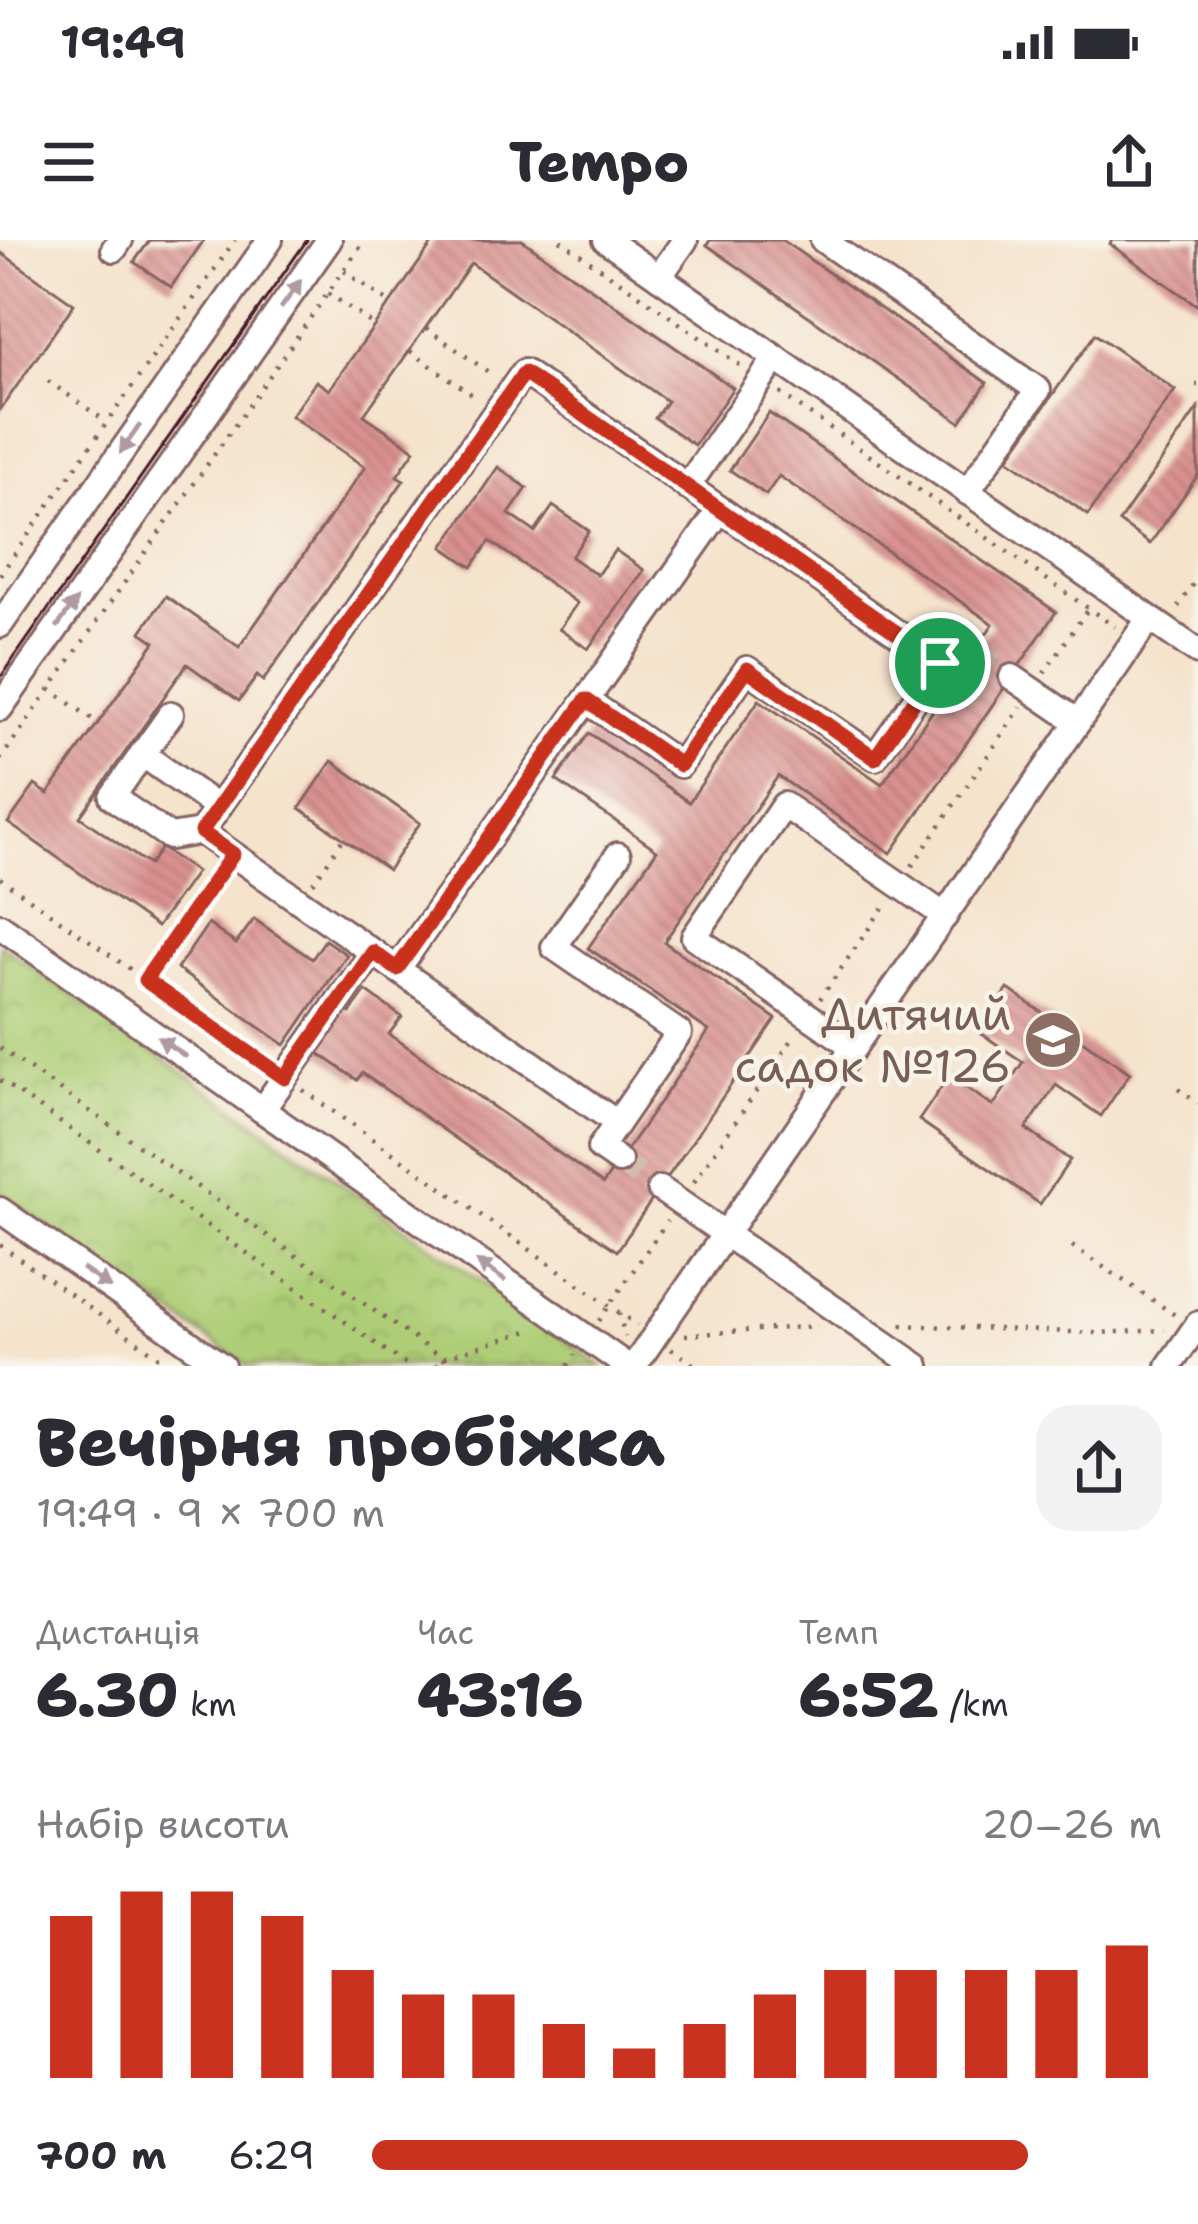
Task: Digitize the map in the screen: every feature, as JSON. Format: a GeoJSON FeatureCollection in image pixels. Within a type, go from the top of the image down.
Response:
{"type":"FeatureCollection","features":[{"type":"Feature","properties":{"kind":"street"},"geometry":{"type":"LineString","coordinates":[[0,625],[270,240]]}},
{"type":"Feature","properties":{"kind":"street"},"geometry":{"type":"LineString","coordinates":[[0,709],[329,240]]}},
{"type":"Feature","properties":{"kind":"street"},"geometry":{"type":"LineString","coordinates":[[606,240],[1198,652]]}},
{"type":"Feature","properties":{"kind":"street"},"geometry":{"type":"LineString","coordinates":[[659,277],[685,240]]}},
{"type":"Feature","properties":{"kind":"street"},"geometry":{"type":"LineString","coordinates":[[824,240],[1038,390],[967,492]]}},
{"type":"Feature","properties":{"kind":"street"},"geometry":{"type":"LineString","coordinates":[[687,487],[776,358]]}},
{"type":"Feature","properties":{"kind":"street"},"geometry":{"type":"LineString","coordinates":[[201,832],[524,373],[940,663]]}},
{"type":"Feature","properties":{"kind":"street"},"geometry":{"type":"LineString","coordinates":[[397,969],[720,509]]}},
{"type":"Feature","properties":{"kind":"street"},"geometry":{"type":"LineString","coordinates":[[0,926],[630,1366],[1134,641],[1156,624]]}},
{"type":"Feature","properties":{"kind":"street"},"geometry":{"type":"LineString","coordinates":[[586,700],[680,765],[747,669],[875,758],[957,639],[974,651]]}},
{"type":"Feature","properties":{"kind":"street"},"geometry":{"type":"LineString","coordinates":[[1022,684],[1078,722]]}},
{"type":"Feature","properties":{"kind":"street"},"geometry":{"type":"LineString","coordinates":[[171,714],[112,797],[170,837],[201,832],[616,1123]]}},
{"type":"Feature","properties":{"kind":"street"},"geometry":{"type":"LineString","coordinates":[[142,754],[218,808]]}},
{"type":"Feature","properties":{"kind":"street"},"geometry":{"type":"LineString","coordinates":[[854,1047],[694,937],[784,805],[945,916]]}},
{"type":"Feature","properties":{"kind":"street"},"geometry":{"type":"LineString","coordinates":[[618,855],[554,947],[679,1033],[600,1148],[619,1161]]}},
{"type":"Feature","properties":{"kind":"street"},"geometry":{"type":"LineString","coordinates":[[262,1110],[373,952]]}},
{"type":"Feature","properties":{"kind":"street"},"geometry":{"type":"LineString","coordinates":[[670,1196],[917,1366]]}},
{"type":"Feature","properties":{"kind":"street"},"geometry":{"type":"LineString","coordinates":[[0,1210],[222,1366]]}},
{"type":"Feature","properties":{"kind":"street"},"geometry":{"type":"LineString","coordinates":[[1169,1366],[1196,1326]]}},
{"type":"Feature","properties":{"kind":"path"},"geometry":{"type":"LineString","coordinates":[[0,575],[235,240]]}},
{"type":"Feature","properties":{"kind":"path"},"geometry":{"type":"LineString","coordinates":[[0,760],[365,240]]}},
{"type":"Feature","properties":{"kind":"path"},"geometry":{"type":"LineString","coordinates":[[560,240],[1134,641]]}},
{"type":"Feature","properties":{"kind":"path"},"geometry":{"type":"LineString","coordinates":[[344,271],[391,303]]}},
{"type":"Feature","properties":{"kind":"path"},"geometry":{"type":"LineString","coordinates":[[328,293],[375,326]]}},
{"type":"Feature","properties":{"kind":"path"},"geometry":{"type":"LineString","coordinates":[[425,328],[512,388]]}},
{"type":"Feature","properties":{"kind":"path"},"geometry":{"type":"LineString","coordinates":[[410,351],[496,411]]}},
{"type":"Feature","properties":{"kind":"path"},"geometry":{"type":"LineString","coordinates":[[48,381],[107,422]]}},
{"type":"Feature","properties":{"kind":"path"},"geometry":{"type":"LineString","coordinates":[[1156,624],[1198,577]]}},
{"type":"Feature","properties":{"kind":"path"},"geometry":{"type":"LineString","coordinates":[[436,1366],[442,1358],[609,1305],[670,1196],[808,1016],[899,884],[1022,684],[1088,609]]}},
{"type":"Feature","properties":{"kind":"path"},"geometry":{"type":"LineString","coordinates":[[50,689],[98,723]]}},
{"type":"Feature","properties":{"kind":"path"},"geometry":{"type":"LineString","coordinates":[[300,901],[344,838]]}},
{"type":"Feature","properties":{"kind":"path"},"geometry":{"type":"LineString","coordinates":[[145,980],[233,854]]}},
{"type":"Feature","properties":{"kind":"path"},"geometry":{"type":"LineString","coordinates":[[0,878],[654,1337],[855,1323]]}},
{"type":"Feature","properties":{"kind":"path"},"geometry":{"type":"LineString","coordinates":[[0,1048],[454,1366]]}},
{"type":"Feature","properties":{"kind":"path"},"geometry":{"type":"LineString","coordinates":[[0,1080],[408,1366]]}},
{"type":"Feature","properties":{"kind":"path"},"geometry":{"type":"LineString","coordinates":[[1178,1089],[1198,1102]]}},
{"type":"Feature","properties":{"kind":"path"},"geometry":{"type":"LineString","coordinates":[[0,1245],[172,1366]]}},
{"type":"Feature","properties":{"kind":"path"},"geometry":{"type":"LineString","coordinates":[[1072,1246],[1196,1326]]}},
{"type":"Feature","properties":{"kind":"path"},"geometry":{"type":"LineString","coordinates":[[903,1325],[1093,1333],[1196,1326]]}},
{"type":"Feature","properties":{"kind":"green space"},"geometry":{"type":"Polygon","coordinates":[[[0,944],[602,1366],[247,1366],[0,1193],[0,944]]]}},
{"type":"Feature","properties":{"kind":"building"},"geometry":{"type":"Polygon","coordinates":[[[150,240],[204,240],[171,287],[134,262],[150,240]]]}},
{"type":"Feature","properties":{"kind":"building"},"geometry":{"type":"Polygon","coordinates":[[[435,240],[522,240],[733,388],[694,445],[655,418],[667,401],[471,263],[364,415],[415,450],[397,476],[404,480],[263,681],[257,676],[239,701],[187,664],[80,817],[149,865],[161,848],[196,872],[157,927],[8,823],[35,785],[48,794],[155,642],[141,632],[166,596],[239,647],[365,467],[291,416],[316,381],[329,390],[435,240]]]}},
{"type":"Feature","properties":{"kind":"building"},"geometry":{"type":"Polygon","coordinates":[[[710,240],[782,240],[987,383],[960,422],[707,245],[710,240]]]}},
{"type":"Feature","properties":{"kind":"building"},"geometry":{"type":"Polygon","coordinates":[[[1112,240],[1198,240],[1198,306],[1110,244],[1112,240]]]}},
{"type":"Feature","properties":{"kind":"building"},"geometry":{"type":"Polygon","coordinates":[[[0,252],[74,304],[0,410],[0,252]]]}},
{"type":"Feature","properties":{"kind":"building"},"geometry":{"type":"Polygon","coordinates":[[[1095,334],[1175,390],[1088,515],[1008,459],[1095,334]]]}},
{"type":"Feature","properties":{"kind":"building"},"geometry":{"type":"Polygon","coordinates":[[[1198,408],[1198,475],[1150,544],[1119,522],[1198,408]]]}},
{"type":"Feature","properties":{"kind":"building"},"geometry":{"type":"Polygon","coordinates":[[[769,413],[1056,612],[891,853],[778,776],[664,942],[776,1019],[617,1251],[362,1073],[357,1080],[314,1050],[343,1008],[350,1013],[366,991],[402,1017],[389,1034],[603,1184],[709,1031],[588,948],[657,850],[556,780],[589,733],[689,802],[759,700],[882,784],[993,624],[779,476],[766,495],[730,470],[769,413]]]}},
{"type":"Feature","properties":{"kind":"building"},"geometry":{"type":"Polygon","coordinates":[[[498,467],[527,488],[509,514],[535,532],[553,506],[589,531],[571,557],[597,575],[615,550],[644,570],[588,649],[559,629],[577,603],[490,541],[472,567],[443,547],[498,467]]]}},
{"type":"Feature","properties":{"kind":"building"},"geometry":{"type":"Polygon","coordinates":[[[332,761],[420,823],[388,870],[300,808],[332,761]]]}},
{"type":"Feature","properties":{"kind":"building"},"geometry":{"type":"Polygon","coordinates":[[[254,919],[312,959],[325,940],[347,955],[285,1045],[177,969],[208,924],[236,944],[254,919]]]}},
{"type":"Feature","properties":{"kind":"building"},"geometry":{"type":"Polygon","coordinates":[[[1008,989],[1130,1073],[1101,1116],[1056,1085],[1026,1129],[1070,1160],[1040,1204],[919,1120],[949,1076],[993,1106],[1023,1062],[979,1032],[1008,989]]]}},
{"type":"Feature","properties":{"kind":"tunnel"},"geometry":{"type":"LineString","coordinates":[[974,651],[1012,677]]}},
{"type":"Feature","properties":{"kind":"tunnel"},"geometry":{"type":"LineString","coordinates":[[619,1161],[660,1189]]}},
{"type":"Feature","properties":{"kind":"tram line"},"geometry":{"type":"LineString","coordinates":[[0,678],[307,240]]}},
{"type":"Feature","properties":{"kind":"place","name":"Дитячий садок №126"},"geometry":{"type":"Point","coordinates":[1053,1040]}},
{"type":"Feature","properties":{"kind":"route"},"geometry":{"type":"LineString","coordinates":[[524,373],[940,663],[875,758],[747,669],[680,765],[586,700],[397,969],[373,952],[285,1078],[145,980],[233,854],[201,832],[524,373]]}}]}
